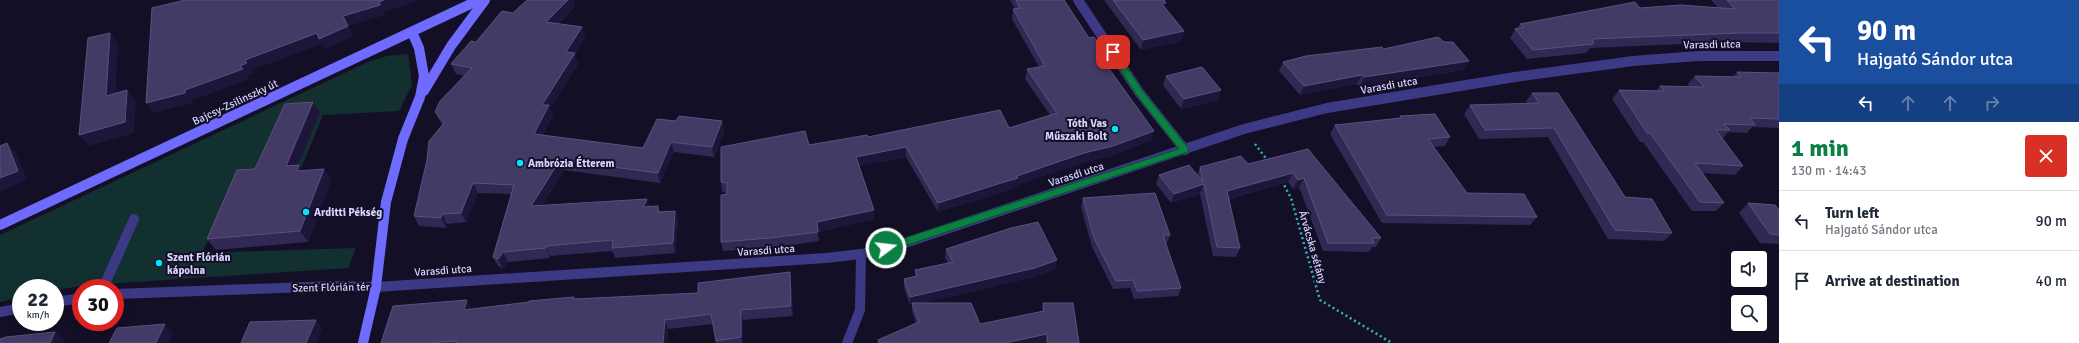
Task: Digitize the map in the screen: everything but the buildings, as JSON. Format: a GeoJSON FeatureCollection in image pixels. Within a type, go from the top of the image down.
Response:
{"type":"FeatureCollection","features":[{"type":"Feature","properties":{"kind":"main road","name":"Bajcsy-Zsilinszky út"},"geometry":{"type":"LineString","coordinates":[[0,225],[479,0]]}},
{"type":"Feature","properties":{"kind":"main road","name":"Szent Flórián tér"},"geometry":{"type":"LineString","coordinates":[[376,287],[386,202],[403,139],[420,97],[451,46],[485,0]]}},
{"type":"Feature","properties":{"kind":"main road","name":"Szent Flórián tér"},"geometry":{"type":"LineString","coordinates":[[412,32],[416,36],[423,63],[424,76],[420,97]]}},
{"type":"Feature","properties":{"kind":"main road"},"geometry":{"type":"LineString","coordinates":[[363,343],[376,287]]}},
{"type":"Feature","properties":{"kind":"street"},"geometry":{"type":"LineString","coordinates":[[1078,0],[1139,92],[1185,150]]}},
{"type":"Feature","properties":{"kind":"street","name":"Varasdi utca"},"geometry":{"type":"LineString","coordinates":[[376,287],[826,258],[861,254],[899,245],[1244,129],[1327,108],[1499,80],[1632,61],[1698,56],[1779,56]]}},
{"type":"Feature","properties":{"kind":"street"},"geometry":{"type":"LineString","coordinates":[[107,279],[134,219]]}},
{"type":"Feature","properties":{"kind":"street"},"geometry":{"type":"LineString","coordinates":[[847,343],[860,310],[861,254]]}},
{"type":"Feature","properties":{"kind":"street","name":"Szent Flórián tér"},"geometry":{"type":"LineString","coordinates":[[124,294],[335,286],[376,287]]}},
{"type":"Feature","properties":{"kind":"street"},"geometry":{"type":"LineString","coordinates":[[0,312],[12,310]]}},
{"type":"Feature","properties":{"kind":"path"},"geometry":{"type":"LineString","coordinates":[[1244,129],[1271,166]]}},
{"type":"Feature","properties":{"kind":"path","name":"Árvácska sétány"},"geometry":{"type":"LineString","coordinates":[[1280,178],[1291,198],[1320,300],[1392,343]]}},
{"type":"Feature","properties":{"kind":"green space"},"geometry":{"type":"Polygon","coordinates":[[[408,54],[412,85],[399,111],[323,115],[300,171],[240,174],[202,253],[356,248],[348,268],[124,283],[124,279],[72,279],[72,288],[64,289],[64,279],[12,279],[12,299],[0,302],[0,235],[368,62],[387,56],[408,54]]]}},
{"type":"Feature","properties":{"kind":"place","name":"Tóth Vas Műszaki Bolt"},"geometry":{"type":"Point","coordinates":[1115,129]}},
{"type":"Feature","properties":{"kind":"place","name":"Ambrózia Étterem"},"geometry":{"type":"Point","coordinates":[520,163]}},
{"type":"Feature","properties":{"kind":"place","name":"Arditti Pékség"},"geometry":{"type":"Point","coordinates":[306,212]}},
{"type":"Feature","properties":{"kind":"place","name":"Szent Flórián kápolna"},"geometry":{"type":"Point","coordinates":[159,263]}},
{"type":"Feature","properties":{"kind":"route"},"geometry":{"type":"LineString","coordinates":[[886,248],[1185,150],[1139,92],[1113,52]]}}]}
